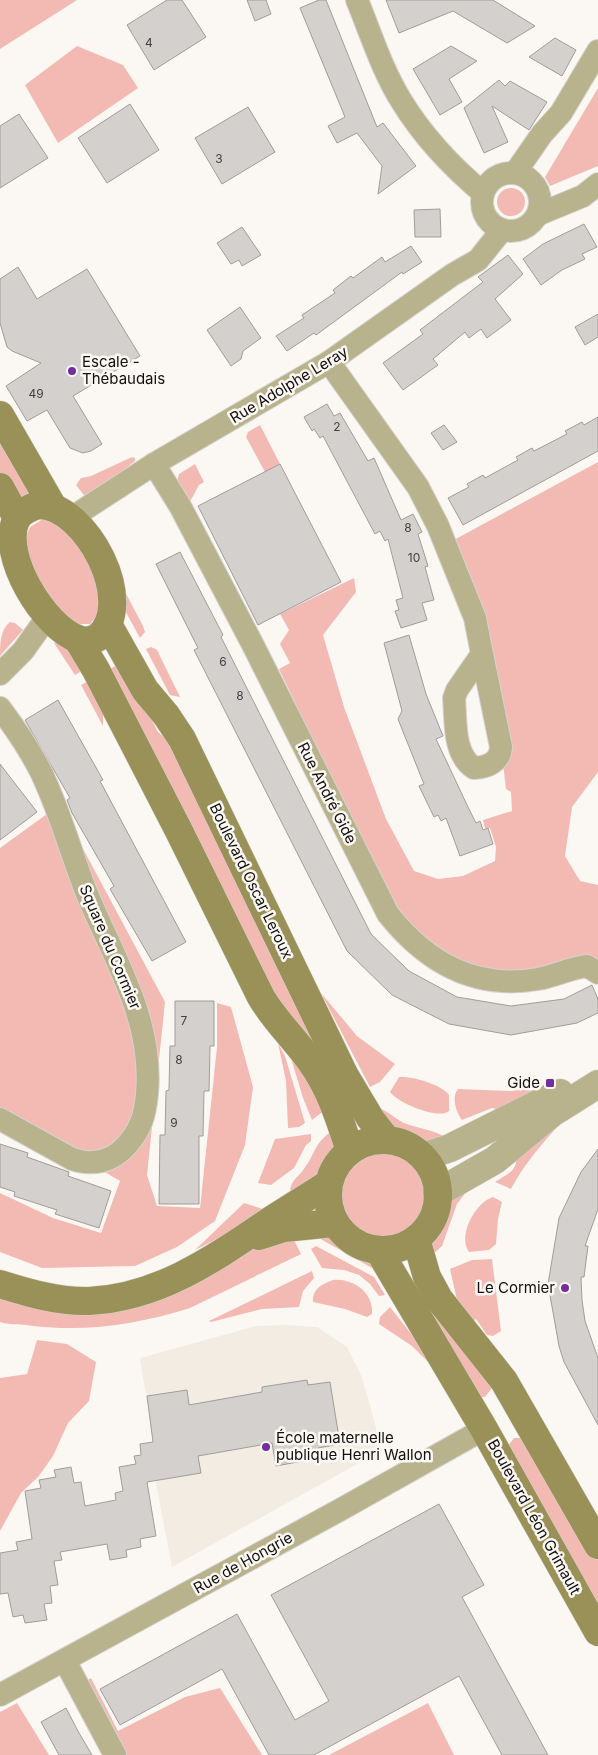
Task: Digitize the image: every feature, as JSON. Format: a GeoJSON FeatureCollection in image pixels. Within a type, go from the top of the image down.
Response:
{"type":"FeatureCollection","features":[{"type":"Feature","properties":{"kind":"main road"},"geometry":{"type":"LineString","coordinates":[[0,415],[62,513],[93,545],[110,582],[114,598],[109,626],[97,638],[78,640]]}},
{"type":"Feature","properties":{"kind":"main road"},"geometry":{"type":"LineString","coordinates":[[0,487],[17,518]]}},
{"type":"Feature","properties":{"kind":"main road"},"geometry":{"type":"LineString","coordinates":[[62,513],[38,505],[23,512],[17,518],[13,536],[20,567],[32,596],[48,616],[64,631],[78,640],[88,655],[261,997],[271,1014],[311,1062],[325,1087],[338,1113],[350,1151]]}},
{"type":"Feature","properties":{"kind":"main road","name":"Boulevard Oscar Leroux"},"geometry":{"type":"LineString","coordinates":[[109,626],[145,690],[182,738],[345,1076],[370,1118],[387,1140]]}},
{"type":"Feature","properties":{"kind":"main road"},"geometry":{"type":"LineString","coordinates":[[387,1140],[413,1148],[423,1157],[431,1169],[437,1193],[432,1222],[425,1232],[416,1239],[393,1250],[379,1251],[355,1241],[333,1223],[328,1202],[328,1184],[336,1166],[350,1151],[372,1141],[387,1140]]}},
{"type":"Feature","properties":{"kind":"main road"},"geometry":{"type":"LineString","coordinates":[[0,1284],[40,1296],[64,1299],[88,1301],[129,1296],[172,1282],[328,1184]]}},
{"type":"Feature","properties":{"kind":"main road"},"geometry":{"type":"LineString","coordinates":[[232,1246],[284,1228],[333,1223]]}},
{"type":"Feature","properties":{"kind":"main road"},"geometry":{"type":"LineString","coordinates":[[416,1239],[427,1277],[438,1299],[504,1381],[598,1545]]}},
{"type":"Feature","properties":{"kind":"main road","name":"Boulevard Léon Grimault"},"geometry":{"type":"LineString","coordinates":[[379,1251],[484,1429],[598,1632]]}},
{"type":"Feature","properties":{"kind":"main road","name":"Boulevard Léon Grimault"},"geometry":{"type":"LineString","coordinates":[[484,1429],[520,1408]]}},
{"type":"Feature","properties":{"kind":"street"},"geometry":{"type":"LineString","coordinates":[[357,0],[389,79],[401,101],[436,148],[483,193]]}},
{"type":"Feature","properties":{"kind":"street"},"geometry":{"type":"LineString","coordinates":[[598,51],[561,113],[542,134],[531,192],[523,229],[494,225],[482,207],[483,193],[495,177],[531,192],[576,199],[598,184]]}},
{"type":"Feature","properties":{"kind":"street","name":"Rue Adolphe Leray"},"geometry":{"type":"LineString","coordinates":[[62,513],[121,487],[154,464],[329,362],[452,275],[481,234],[494,225]]}},
{"type":"Feature","properties":{"kind":"street"},"geometry":{"type":"LineString","coordinates":[[329,362],[418,487],[438,526],[475,618],[482,654]]}},
{"type":"Feature","properties":{"kind":"street","name":"Rue André Gide"},"geometry":{"type":"LineString","coordinates":[[154,464],[180,506],[254,647],[388,914],[405,936],[424,953],[444,965],[466,974],[491,980],[515,982],[538,979],[587,966],[598,973]]}},
{"type":"Feature","properties":{"kind":"street","name":"Rue Adolphe Leray"},"geometry":{"type":"LineString","coordinates":[[93,545],[92,531],[95,522],[121,487]]}},
{"type":"Feature","properties":{"kind":"street"},"geometry":{"type":"LineString","coordinates":[[0,674],[23,651],[48,616]]}},
{"type":"Feature","properties":{"kind":"street","name":"Square du Cormier"},"geometry":{"type":"LineString","coordinates":[[0,708],[41,772],[98,920],[135,999],[144,1032],[149,1076],[143,1122],[119,1154],[103,1162],[85,1163],[72,1159],[0,1119]]}},
{"type":"Feature","properties":{"kind":"street"},"geometry":{"type":"LineString","coordinates":[[423,1157],[450,1148],[598,1076]]}},
{"type":"Feature","properties":{"kind":"street"},"geometry":{"type":"LineString","coordinates":[[437,1193],[496,1160],[552,1113],[598,1084]]}},
{"type":"Feature","properties":{"kind":"street","name":"Rue de Hongrie"},"geometry":{"type":"LineString","coordinates":[[0,1695],[65,1662],[484,1429]]}},
{"type":"Feature","properties":{"kind":"street"},"geometry":{"type":"LineString","coordinates":[[65,1662],[115,1755]]}},
{"type":"Feature","properties":{"kind":"shaded area"},"geometry":{"type":"Polygon","coordinates":[[[0,0],[77,0],[0,49],[0,0]]]}},
{"type":"Feature","properties":{"kind":"shaded area"},"geometry":{"type":"Polygon","coordinates":[[[77,46],[123,65],[138,88],[58,143],[25,85],[77,46]]]}},
{"type":"Feature","properties":{"kind":"shaded area"},"geometry":{"type":"Polygon","coordinates":[[[598,88],[598,166],[550,186],[545,177],[598,88]]]}},
{"type":"Feature","properties":{"kind":"shaded area"},"geometry":{"type":"Polygon","coordinates":[[[511,188],[521,192],[525,202],[521,212],[511,216],[501,212],[497,202],[501,192],[511,188]]]}},
{"type":"Feature","properties":{"kind":"shaded area"},"geometry":{"type":"Polygon","coordinates":[[[0,425],[36,491],[16,504],[0,477],[0,425]]]}},
{"type":"Feature","properties":{"kind":"shaded area"},"geometry":{"type":"Polygon","coordinates":[[[260,425],[280,464],[265,472],[246,437],[248,432],[260,425]]]}},
{"type":"Feature","properties":{"kind":"shaded area"},"geometry":{"type":"Polygon","coordinates":[[[132,457],[135,458],[135,461],[87,499],[76,485],[81,478],[91,476],[132,457]]]}},
{"type":"Feature","properties":{"kind":"shaded area"},"geometry":{"type":"Polygon","coordinates":[[[598,462],[598,772],[572,807],[565,856],[580,881],[598,885],[598,962],[535,970],[487,970],[451,958],[393,907],[279,669],[290,663],[280,644],[289,630],[280,614],[354,578],[356,592],[323,635],[344,707],[386,819],[414,871],[438,879],[463,876],[495,861],[496,847],[490,828],[485,828],[483,820],[512,811],[511,792],[506,789],[490,653],[452,541],[598,462]]]}},
{"type":"Feature","properties":{"kind":"shaded area"},"geometry":{"type":"Polygon","coordinates":[[[195,464],[204,482],[199,485],[187,507],[176,485],[179,474],[195,464]]]}},
{"type":"Feature","properties":{"kind":"shaded area"},"geometry":{"type":"Polygon","coordinates":[[[43,519],[54,520],[86,548],[103,608],[90,624],[77,624],[67,619],[30,572],[26,537],[30,527],[43,519]]]}},
{"type":"Feature","properties":{"kind":"shaded area"},"geometry":{"type":"Polygon","coordinates":[[[122,586],[143,626],[145,632],[140,638],[123,607],[122,586]]]}},
{"type":"Feature","properties":{"kind":"shaded area"},"geometry":{"type":"Polygon","coordinates":[[[10,622],[15,623],[23,630],[0,656],[2,633],[10,622]]]}},
{"type":"Feature","properties":{"kind":"shaded area"},"geometry":{"type":"Polygon","coordinates":[[[54,643],[65,643],[86,668],[75,675],[54,643]]]}},
{"type":"Feature","properties":{"kind":"shaded area"},"geometry":{"type":"Polygon","coordinates":[[[151,647],[157,650],[180,697],[170,695],[146,649],[151,647]]]}},
{"type":"Feature","properties":{"kind":"shaded area"},"geometry":{"type":"Polygon","coordinates":[[[122,662],[158,732],[172,744],[341,1084],[284,1018],[103,673],[122,662]]]}},
{"type":"Feature","properties":{"kind":"shaded area"},"geometry":{"type":"Polygon","coordinates":[[[92,679],[103,713],[103,726],[81,685],[92,679]]]}},
{"type":"Feature","properties":{"kind":"shaded area"},"geometry":{"type":"Polygon","coordinates":[[[47,814],[66,817],[165,1002],[147,1175],[157,1206],[200,1208],[217,1047],[217,1003],[231,1007],[253,1087],[245,1145],[215,1221],[177,1247],[135,1266],[42,1268],[0,1252],[0,1193],[53,1218],[101,1233],[120,1181],[0,1111],[0,848],[47,814]]]}},
{"type":"Feature","properties":{"kind":"shaded area"},"geometry":{"type":"Polygon","coordinates":[[[321,993],[357,1036],[395,1064],[380,1082],[370,1087],[321,993]]]}},
{"type":"Feature","properties":{"kind":"shaded area"},"geometry":{"type":"Polygon","coordinates":[[[278,1043],[285,1056],[305,1123],[299,1127],[288,1128],[286,1081],[278,1043]]]}},
{"type":"Feature","properties":{"kind":"shaded area"},"geometry":{"type":"Polygon","coordinates":[[[290,1055],[326,1109],[312,1120],[303,1098],[290,1055]]]}},
{"type":"Feature","properties":{"kind":"shaded area"},"geometry":{"type":"Polygon","coordinates":[[[399,1077],[411,1078],[440,1087],[449,1095],[449,1111],[444,1113],[428,1112],[401,1101],[390,1092],[399,1077]]]}},
{"type":"Feature","properties":{"kind":"shaded area"},"geometry":{"type":"Polygon","coordinates":[[[458,1089],[511,1091],[528,1089],[534,1090],[535,1094],[503,1111],[492,1108],[462,1120],[455,1104],[455,1096],[458,1089]]]}},
{"type":"Feature","properties":{"kind":"shaded area"},"geometry":{"type":"Polygon","coordinates":[[[376,1107],[404,1123],[446,1138],[421,1141],[405,1138],[398,1133],[376,1107]]]}},
{"type":"Feature","properties":{"kind":"shaded area"},"geometry":{"type":"Polygon","coordinates":[[[563,1121],[522,1170],[511,1189],[495,1182],[514,1168],[516,1164],[515,1154],[563,1121]]]}},
{"type":"Feature","properties":{"kind":"shaded area"},"geometry":{"type":"Polygon","coordinates":[[[333,1130],[333,1153],[326,1170],[295,1198],[290,1189],[292,1183],[307,1164],[321,1140],[333,1130]]]}},
{"type":"Feature","properties":{"kind":"shaded area"},"geometry":{"type":"Polygon","coordinates":[[[311,1134],[311,1141],[306,1145],[294,1168],[271,1185],[258,1183],[275,1139],[311,1134]]]}},
{"type":"Feature","properties":{"kind":"shaded area"},"geometry":{"type":"Polygon","coordinates":[[[385,1149],[402,1153],[417,1163],[427,1178],[431,1195],[427,1212],[417,1227],[402,1237],[385,1241],[368,1237],[353,1227],[343,1212],[339,1195],[343,1178],[353,1163],[368,1153],[385,1149]]]}},
{"type":"Feature","properties":{"kind":"shaded area"},"geometry":{"type":"Polygon","coordinates":[[[467,1191],[457,1204],[442,1246],[430,1257],[431,1242],[446,1200],[467,1191]]]}},
{"type":"Feature","properties":{"kind":"shaded area"},"geometry":{"type":"Polygon","coordinates":[[[493,1197],[502,1202],[498,1219],[496,1244],[489,1250],[469,1252],[465,1237],[470,1220],[480,1205],[493,1197]]]}},
{"type":"Feature","properties":{"kind":"shaded area"},"geometry":{"type":"Polygon","coordinates":[[[244,1203],[263,1209],[229,1233],[195,1250],[244,1203]]]}},
{"type":"Feature","properties":{"kind":"shaded area"},"geometry":{"type":"Polygon","coordinates":[[[291,1234],[301,1254],[190,1308],[129,1323],[89,1328],[47,1327],[0,1322],[0,1293],[42,1304],[255,1247],[291,1234]]]}},
{"type":"Feature","properties":{"kind":"shaded area"},"geometry":{"type":"Polygon","coordinates":[[[334,1235],[372,1258],[379,1272],[317,1237],[334,1235]]]}},
{"type":"Feature","properties":{"kind":"shaded area"},"geometry":{"type":"Polygon","coordinates":[[[316,1246],[374,1277],[385,1295],[379,1296],[370,1284],[359,1275],[344,1270],[322,1268],[311,1249],[316,1246]]]}},
{"type":"Feature","properties":{"kind":"shaded area"},"geometry":{"type":"Polygon","coordinates":[[[492,1259],[501,1331],[493,1336],[487,1335],[476,1319],[473,1321],[457,1300],[450,1269],[472,1260],[492,1259]]]}},
{"type":"Feature","properties":{"kind":"shaded area"},"geometry":{"type":"Polygon","coordinates":[[[312,1271],[314,1278],[303,1291],[299,1307],[262,1309],[209,1321],[312,1271]]]}},
{"type":"Feature","properties":{"kind":"shaded area"},"geometry":{"type":"Polygon","coordinates":[[[333,1280],[347,1281],[366,1293],[372,1306],[372,1314],[367,1317],[345,1309],[313,1302],[316,1290],[333,1280]]]}},
{"type":"Feature","properties":{"kind":"shaded area"},"geometry":{"type":"Polygon","coordinates":[[[424,1286],[492,1388],[485,1397],[480,1397],[414,1293],[424,1286]]]}},
{"type":"Feature","properties":{"kind":"shaded area"},"geometry":{"type":"Polygon","coordinates":[[[390,1307],[426,1353],[431,1365],[412,1346],[379,1324],[380,1317],[390,1307]]]}},
{"type":"Feature","properties":{"kind":"shaded area","name":"École maternelle publique Henri Wallon"},"geometry":{"type":"Polygon","coordinates":[[[256,1326],[317,1327],[347,1347],[361,1375],[370,1405],[378,1436],[377,1453],[172,1567],[150,1452],[155,1451],[140,1358],[256,1326]]]}},
{"type":"Feature","properties":{"kind":"shaded area"},"geometry":{"type":"Polygon","coordinates":[[[37,1340],[67,1344],[96,1362],[89,1401],[68,1423],[53,1456],[38,1477],[21,1493],[0,1531],[0,1378],[27,1374],[37,1340]]]}},
{"type":"Feature","properties":{"kind":"shaded area"},"geometry":{"type":"Polygon","coordinates":[[[514,1438],[521,1438],[598,1555],[598,1616],[507,1447],[514,1438]]]}},
{"type":"Feature","properties":{"kind":"shaded area"},"geometry":{"type":"Polygon","coordinates":[[[91,1678],[118,1731],[185,1697],[220,1688],[262,1755],[117,1755],[82,1684],[91,1678]]]}},
{"type":"Feature","properties":{"kind":"shaded area"},"geometry":{"type":"Polygon","coordinates":[[[17,1703],[49,1755],[0,1755],[0,1712],[17,1703]]]}},
{"type":"Feature","properties":{"kind":"shaded area"},"geometry":{"type":"Polygon","coordinates":[[[428,1703],[454,1755],[329,1755],[428,1703]]]}},
{"type":"Feature","properties":{"kind":"building"},"geometry":{"type":"Polygon","coordinates":[[[167,0],[182,0],[206,37],[154,70],[127,25],[167,0]]]}},
{"type":"Feature","properties":{"kind":"building"},"geometry":{"type":"Polygon","coordinates":[[[247,0],[266,0],[271,14],[255,21],[247,0]]]}},
{"type":"Feature","properties":{"kind":"building"},"geometry":{"type":"Polygon","coordinates":[[[319,0],[326,0],[377,127],[383,123],[416,166],[378,194],[382,166],[357,133],[337,143],[328,126],[345,117],[300,8],[319,0]]]}},
{"type":"Feature","properties":{"kind":"building"},"geometry":{"type":"Polygon","coordinates":[[[386,0],[493,0],[535,26],[507,43],[453,11],[399,33],[386,0]]]}},
{"type":"Feature","properties":{"kind":"building"},"geometry":{"type":"Polygon","coordinates":[[[555,38],[576,50],[562,76],[529,57],[555,38]]]}},
{"type":"Feature","properties":{"kind":"building"},"geometry":{"type":"Polygon","coordinates":[[[451,46],[477,61],[449,79],[462,102],[440,115],[413,69],[451,46]]]}},
{"type":"Feature","properties":{"kind":"building"},"geometry":{"type":"Polygon","coordinates":[[[499,80],[505,86],[510,81],[547,102],[529,130],[492,106],[508,142],[484,153],[464,108],[499,80]]]}},
{"type":"Feature","properties":{"kind":"building"},"geometry":{"type":"Polygon","coordinates":[[[130,104],[159,150],[107,183],[78,138],[130,104]]]}},
{"type":"Feature","properties":{"kind":"building"},"geometry":{"type":"Polygon","coordinates":[[[248,107],[275,152],[222,184],[195,138],[248,107]]]}},
{"type":"Feature","properties":{"kind":"building"},"geometry":{"type":"Polygon","coordinates":[[[19,114],[48,158],[0,188],[0,126],[19,114]]]}},
{"type":"Feature","properties":{"kind":"building"},"geometry":{"type":"Polygon","coordinates":[[[440,209],[441,237],[415,237],[414,210],[440,209]]]}},
{"type":"Feature","properties":{"kind":"building"},"geometry":{"type":"Polygon","coordinates":[[[584,224],[597,247],[582,254],[585,259],[562,270],[541,285],[523,259],[543,244],[584,224]]]}},
{"type":"Feature","properties":{"kind":"building"},"geometry":{"type":"Polygon","coordinates":[[[242,227],[261,255],[242,266],[239,260],[231,264],[217,243],[242,227]]]}},
{"type":"Feature","properties":{"kind":"building"},"geometry":{"type":"Polygon","coordinates":[[[411,246],[422,262],[403,274],[402,272],[316,335],[314,333],[287,351],[276,336],[304,318],[302,315],[335,293],[333,290],[351,276],[353,278],[382,257],[385,262],[411,246]]]}},
{"type":"Feature","properties":{"kind":"building"},"geometry":{"type":"Polygon","coordinates":[[[508,255],[523,274],[495,299],[511,320],[487,338],[481,329],[469,338],[465,332],[433,359],[438,365],[403,390],[383,363],[423,334],[420,330],[483,282],[478,277],[508,255]]]}},
{"type":"Feature","properties":{"kind":"building","name":"Escale - Thébaudais"},"geometry":{"type":"Polygon","coordinates":[[[18,267],[37,299],[87,269],[140,356],[73,396],[102,444],[91,451],[83,453],[70,448],[47,410],[27,421],[6,386],[41,363],[7,347],[0,323],[0,279],[18,267]]]}},
{"type":"Feature","properties":{"kind":"building"},"geometry":{"type":"Polygon","coordinates":[[[240,307],[261,338],[243,351],[241,359],[231,366],[207,330],[240,307]]]}},
{"type":"Feature","properties":{"kind":"building"},"geometry":{"type":"Polygon","coordinates":[[[598,314],[598,337],[585,345],[575,327],[598,314]]]}},
{"type":"Feature","properties":{"kind":"building"},"geometry":{"type":"Polygon","coordinates":[[[327,404],[334,416],[340,413],[368,461],[374,458],[401,520],[413,514],[422,532],[418,534],[428,566],[425,567],[434,600],[422,603],[427,620],[401,628],[395,611],[399,610],[396,600],[403,598],[388,539],[385,541],[380,531],[375,534],[323,436],[320,438],[314,429],[312,431],[304,417],[327,404]]]}},
{"type":"Feature","properties":{"kind":"building"},"geometry":{"type":"Polygon","coordinates":[[[598,417],[598,451],[463,525],[448,498],[469,487],[467,484],[483,475],[485,478],[518,460],[516,457],[532,448],[534,451],[567,434],[565,431],[582,422],[584,425],[598,417]]]}},
{"type":"Feature","properties":{"kind":"building"},"geometry":{"type":"Polygon","coordinates":[[[444,425],[457,442],[443,450],[431,433],[444,425]]]}},
{"type":"Feature","properties":{"kind":"building"},"geometry":{"type":"Polygon","coordinates":[[[280,464],[341,582],[258,625],[198,506],[280,464]]]}},
{"type":"Feature","properties":{"kind":"building"},"geometry":{"type":"Polygon","coordinates":[[[180,552],[371,934],[409,971],[457,997],[511,1006],[564,999],[592,985],[598,999],[598,1013],[577,1023],[511,1035],[449,1024],[392,995],[347,951],[194,650],[198,648],[156,564],[180,552]]]}},
{"type":"Feature","properties":{"kind":"building"},"geometry":{"type":"Polygon","coordinates":[[[409,635],[426,694],[443,736],[436,739],[476,823],[480,821],[483,830],[488,828],[493,844],[460,856],[446,818],[441,821],[438,815],[434,817],[419,786],[424,784],[398,719],[402,711],[384,643],[409,635]]]}},
{"type":"Feature","properties":{"kind":"building"},"geometry":{"type":"Polygon","coordinates":[[[58,700],[103,780],[100,781],[186,942],[152,961],[110,889],[114,886],[72,813],[67,800],[70,798],[25,720],[58,700]]]}},
{"type":"Feature","properties":{"kind":"building"},"geometry":{"type":"Polygon","coordinates":[[[0,764],[37,812],[0,840],[0,764]]]}},
{"type":"Feature","properties":{"kind":"building"},"geometry":{"type":"Polygon","coordinates":[[[175,1001],[214,1001],[214,1046],[210,1046],[209,1091],[204,1091],[203,1136],[199,1136],[199,1204],[159,1204],[160,1135],[165,1135],[170,1046],[175,1046],[175,1001]]]}},
{"type":"Feature","properties":{"kind":"building"},"geometry":{"type":"Polygon","coordinates":[[[0,1144],[28,1153],[27,1157],[69,1172],[68,1176],[111,1191],[99,1228],[55,1214],[57,1210],[14,1196],[15,1192],[0,1187],[0,1144]]]}},
{"type":"Feature","properties":{"kind":"building","name":"Le Cormier"},"geometry":{"type":"Polygon","coordinates":[[[598,1149],[598,1209],[585,1246],[588,1246],[584,1277],[581,1277],[585,1321],[598,1358],[598,1425],[564,1362],[559,1346],[548,1284],[559,1218],[581,1172],[598,1149]]]}},
{"type":"Feature","properties":{"kind":"building"},"geometry":{"type":"Polygon","coordinates":[[[307,1380],[308,1385],[330,1382],[340,1444],[318,1448],[319,1458],[276,1466],[272,1443],[198,1456],[201,1473],[147,1482],[156,1536],[140,1539],[141,1547],[126,1550],[127,1557],[110,1560],[107,1544],[60,1552],[62,1560],[54,1561],[58,1585],[50,1586],[52,1603],[44,1604],[47,1620],[25,1623],[23,1615],[13,1617],[8,1593],[0,1594],[0,1553],[18,1550],[16,1542],[32,1539],[25,1491],[41,1488],[39,1480],[56,1477],[54,1470],[71,1467],[74,1483],[81,1482],[85,1506],[116,1500],[115,1493],[123,1491],[119,1467],[136,1464],[134,1456],[141,1455],[140,1444],[153,1442],[147,1396],[187,1390],[189,1405],[262,1392],[262,1387],[307,1380]]]}},
{"type":"Feature","properties":{"kind":"building"},"geometry":{"type":"Polygon","coordinates":[[[439,1504],[484,1585],[462,1597],[548,1755],[502,1755],[459,1676],[314,1755],[269,1755],[222,1669],[120,1725],[100,1689],[237,1614],[295,1720],[329,1701],[271,1595],[439,1504]]]}},
{"type":"Feature","properties":{"kind":"building"},"geometry":{"type":"Polygon","coordinates":[[[66,1708],[92,1755],[59,1755],[41,1722],[66,1708]]]}},
{"type":"Feature","properties":{"kind":"place","name":"Escale - Thébaudais"},"geometry":{"type":"Point","coordinates":[72,371]}},
{"type":"Feature","properties":{"kind":"place","name":"Gide"},"geometry":{"type":"Point","coordinates":[550,1083]}},
{"type":"Feature","properties":{"kind":"place","name":"Le Cormier"},"geometry":{"type":"Point","coordinates":[565,1288]}},
{"type":"Feature","properties":{"kind":"place","name":"École maternelle publique Henri Wallon"},"geometry":{"type":"Point","coordinates":[266,1447]}}]}
